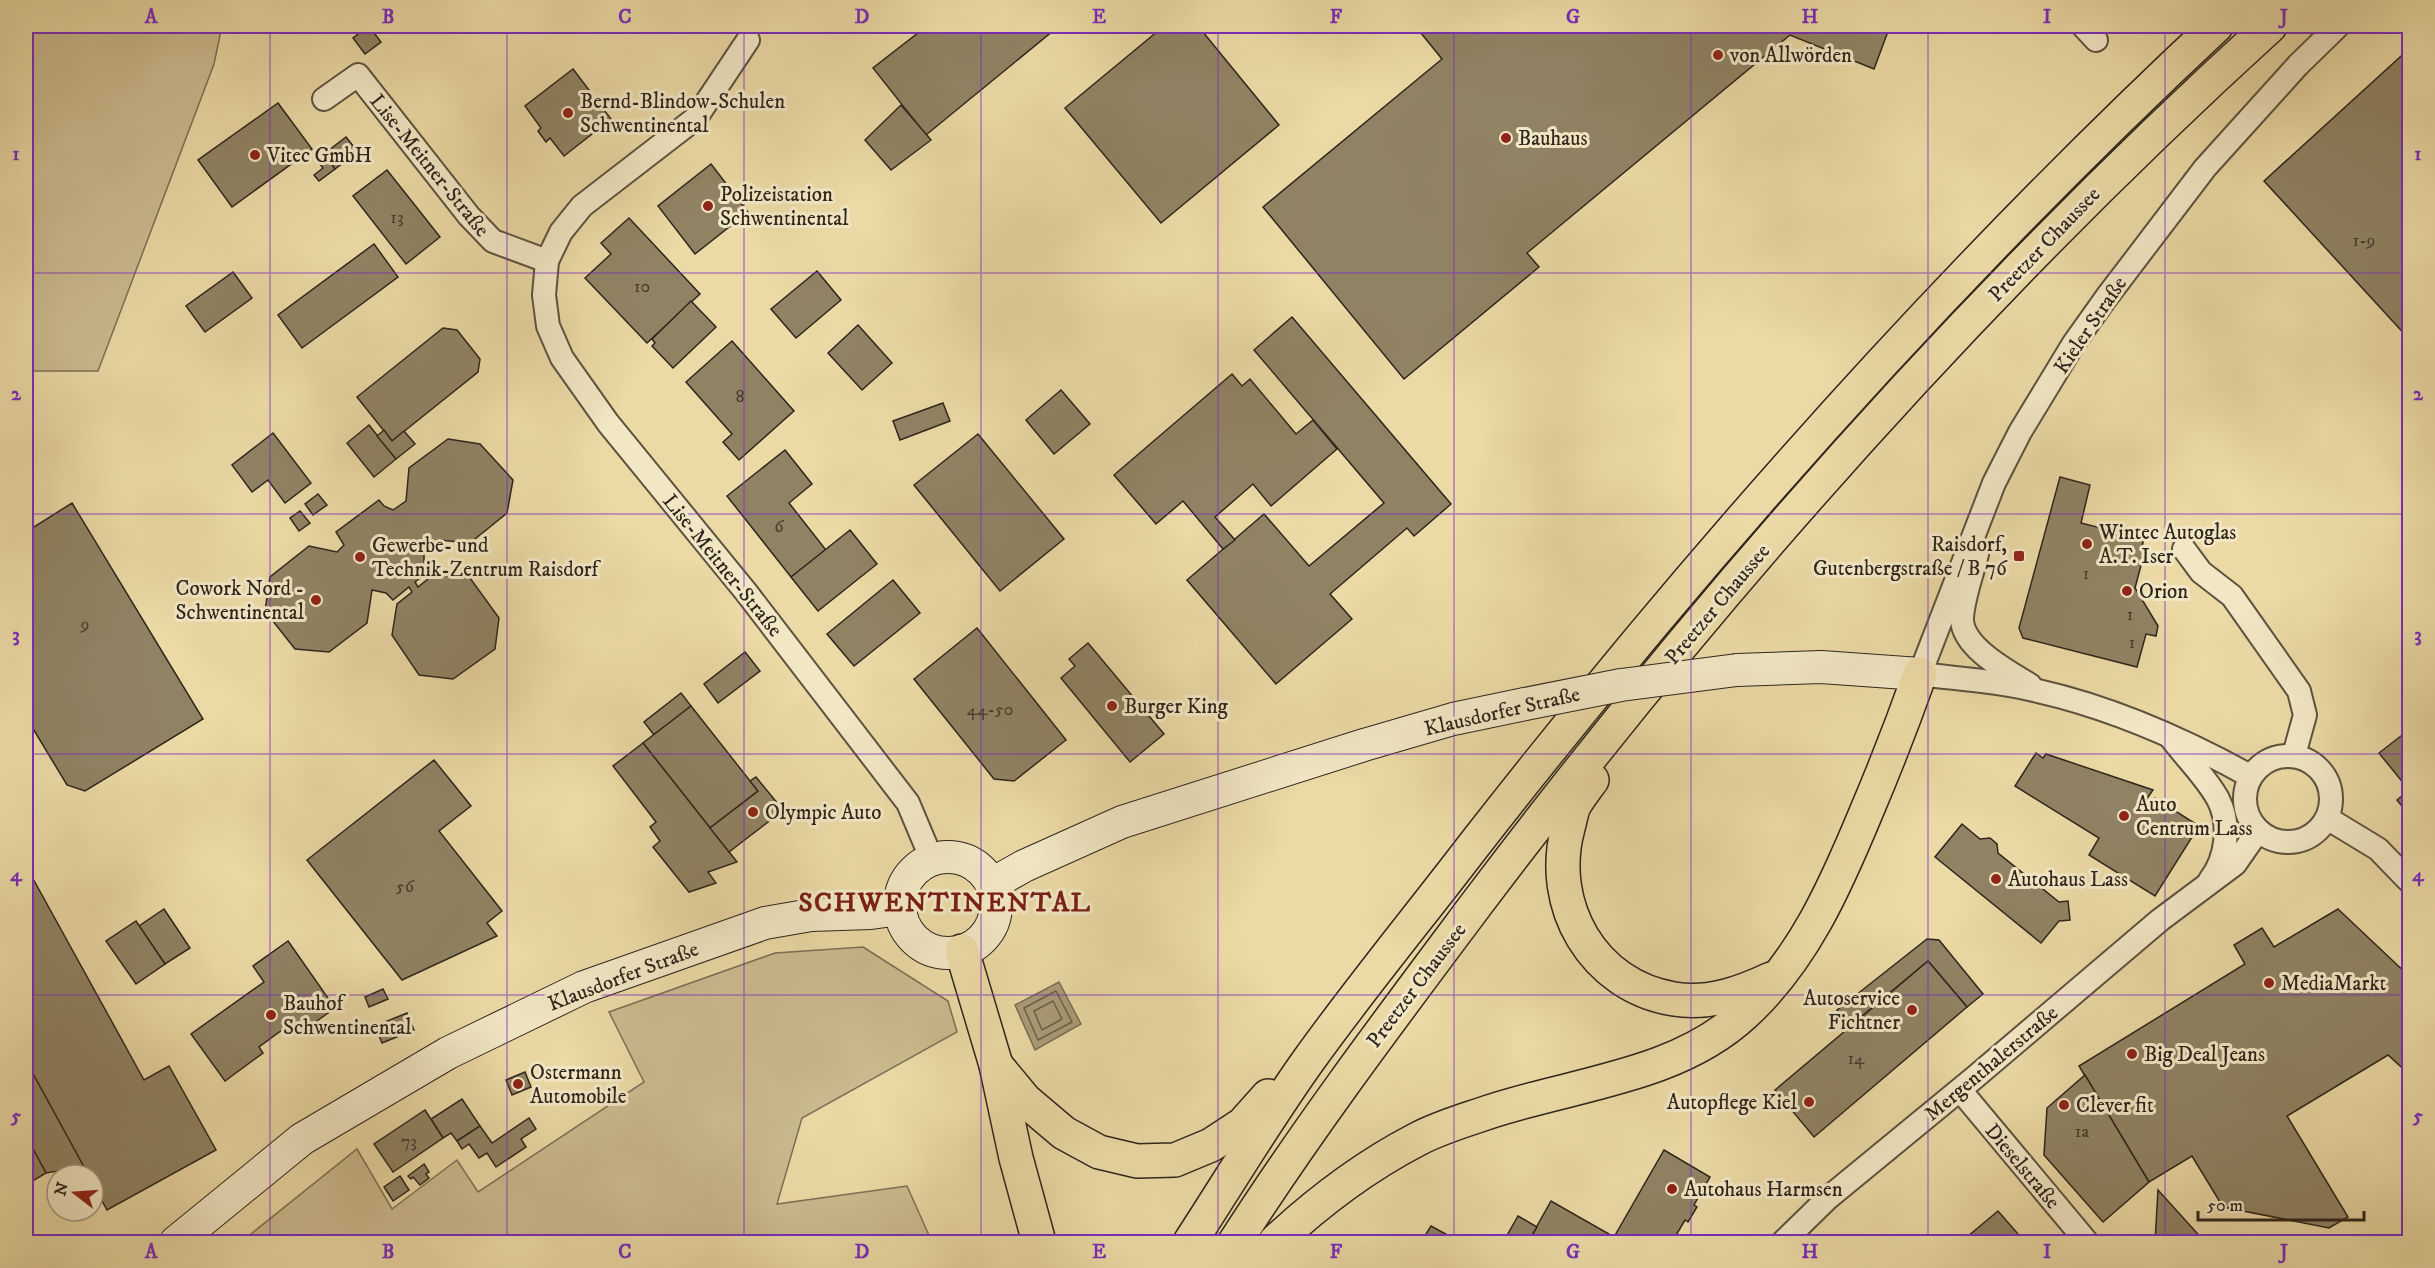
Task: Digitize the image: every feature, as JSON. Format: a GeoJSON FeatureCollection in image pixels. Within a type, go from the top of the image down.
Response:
{"type":"FeatureCollection","features":[{"type":"Feature","properties":{"kind":"highway","name":"Preetzer Chaussee"},"geometry":{"type":"LineString","coordinates":[[1190,1242],[1308,1062],[1569,724],[1814,435],[2039,197],[2216,26]]}},
{"type":"Feature","properties":{"kind":"highway","name":"Preetzer Chaussee"},"geometry":{"type":"LineString","coordinates":[[1235,1242],[1382,1030],[1567,785],[1821,480],[2008,279],[2174,113],[2270,26]]}},
{"type":"Feature","properties":{"kind":"highway"},"geometry":{"type":"LineString","coordinates":[[1275,1242],[1309,1211],[1366,1168],[1417,1139],[1482,1114],[1644,1068],[1679,1055],[1708,1039],[1744,1014],[1792,960],[1837,881],[1897,740],[1920,674]]}},
{"type":"Feature","properties":{"kind":"highway"},"geometry":{"type":"LineString","coordinates":[[1626,712],[1598,771],[1574,807],[1563,844],[1562,878],[1575,928],[1608,969],[1639,989],[1674,999],[1717,998],[1741,993],[1778,976]]}},
{"type":"Feature","properties":{"kind":"highway"},"geometry":{"type":"LineString","coordinates":[[962,951],[996,1065],[1016,1158],[1039,1242]]}},
{"type":"Feature","properties":{"kind":"highway"},"geometry":{"type":"LineString","coordinates":[[996,1065],[1026,1100],[1064,1133],[1099,1152],[1137,1161],[1174,1160],[1211,1145],[1243,1124],[1280,1081],[1308,1062]]}},
{"type":"Feature","properties":{"kind":"street","name":"Kieler Straße"},"geometry":{"type":"LineString","coordinates":[[1920,674],[1994,483],[2026,423],[2074,343],[2205,168],[2298,65],[2338,26]]}},
{"type":"Feature","properties":{"kind":"street","name":"Lise-Meitner-Straße"},"geometry":{"type":"LineString","coordinates":[[748,40],[696,118],[582,206],[561,232],[547,261],[544,295],[548,326],[562,358],[608,423],[746,592],[908,803],[932,860]]}},
{"type":"Feature","properties":{"kind":"street","name":"Lise-Meitner-Straße"},"geometry":{"type":"LineString","coordinates":[[324,99],[358,75],[469,216],[493,242],[547,261]]}},
{"type":"Feature","properties":{"kind":"street","name":"Klausdorfer Straße"},"geometry":{"type":"LineString","coordinates":[[1994,483],[1962,620],[1972,644],[1986,657],[2038,690]]}},
{"type":"Feature","properties":{"kind":"street"},"geometry":{"type":"LineString","coordinates":[[2184,549],[2200,572],[2232,596],[2299,691],[2305,715],[2294,755]]}},
{"type":"Feature","properties":{"kind":"street","name":"Klausdorfer Straße"},"geometry":{"type":"LineString","coordinates":[[992,884],[1024,866],[1122,822],[1453,719],[1621,685],[1737,670],[1821,667],[1920,674],[2038,690],[2122,716],[2169,735],[2250,776]]}},
{"type":"Feature","properties":{"kind":"street","name":"Mergenthalerstraße"},"geometry":{"type":"LineString","coordinates":[[2169,735],[2218,800],[2226,827],[2225,845],[2218,869],[2204,888]]}},
{"type":"Feature","properties":{"kind":"street"},"geometry":{"type":"LineString","coordinates":[[2294,755],[2309,761],[2322,771],[2329,786],[2331,802],[2327,818],[2318,831],[2304,840],[2288,843],[2272,840],[2258,831],[2249,820],[2244,805],[2245,790],[2250,776],[2261,764],[2277,756],[2294,755]]}},
{"type":"Feature","properties":{"kind":"street"},"geometry":{"type":"LineString","coordinates":[[2327,818],[2353,831],[2378,849],[2409,882]]}},
{"type":"Feature","properties":{"kind":"street","name":"Mergenthalerstraße"},"geometry":{"type":"LineString","coordinates":[[1783,1242],[1828,1198],[1960,1090],[2160,920],[2235,864],[2258,831]]}},
{"type":"Feature","properties":{"kind":"street"},"geometry":{"type":"LineString","coordinates":[[946,857],[966,861],[984,873],[992,884],[996,911],[992,924],[985,936],[975,945],[962,951],[948,953],[934,951],[921,945],[904,923],[900,909],[902,894],[908,879],[918,867],[932,860],[946,857]]}},
{"type":"Feature","properties":{"kind":"street","name":"Klausdorfer Straße"},"geometry":{"type":"LineString","coordinates":[[176,1242],[302,1139],[448,1053],[584,987],[765,923],[811,915],[871,913],[900,909]]}},
{"type":"Feature","properties":{"kind":"street","name":"Dieselstraße"},"geometry":{"type":"LineString","coordinates":[[1960,1090],[2087,1242]]}},
{"type":"Feature","properties":{"kind":"shaded area"},"geometry":{"type":"Polygon","coordinates":[[[26,26],[222,26],[214,64],[98,371],[26,371],[26,26]]]}},
{"type":"Feature","properties":{"kind":"shaded area"},"geometry":{"type":"Polygon","coordinates":[[[863,947],[948,1001],[957,1032],[802,1118],[777,1204],[907,1186],[932,1242],[241,1242],[357,1149],[392,1209],[457,1160],[478,1192],[644,1082],[609,1012],[775,953],[863,947]]]}},
{"type":"Feature","properties":{"kind":"water"},"geometry":{"type":"Polygon","coordinates":[[[1059,982],[1081,1024],[1035,1050],[1015,1005],[1059,982]]]}},
{"type":"Feature","properties":{"kind":"building"},"geometry":{"type":"Polygon","coordinates":[[[369,26],[381,42],[365,54],[353,38],[369,26]]]}},
{"type":"Feature","properties":{"kind":"building"},"geometry":{"type":"Polygon","coordinates":[[[927,26],[1059,26],[926,135],[873,68],[927,26]]]}},
{"type":"Feature","properties":{"kind":"building"},"geometry":{"type":"Polygon","coordinates":[[[1164,26],[1198,26],[1279,125],[1161,223],[1065,108],[1164,26]]]}},
{"type":"Feature","properties":{"kind":"building","name":"Bauhaus"},"geometry":{"type":"Polygon","coordinates":[[[1890,26],[1874,69],[1790,35],[1527,253],[1539,267],[1404,379],[1263,207],[1442,59],[1416,27],[1890,26]]]}},
{"type":"Feature","properties":{"kind":"building"},"geometry":{"type":"Polygon","coordinates":[[[2410,48],[2410,340],[2264,181],[2410,48]]]}},
{"type":"Feature","properties":{"kind":"building","name":"Bernd-Blindow-Schulen Schwentinental"},"geometry":{"type":"Polygon","coordinates":[[[573,69],[611,119],[564,156],[550,138],[546,142],[538,131],[541,128],[525,106],[573,69]]]}},
{"type":"Feature","properties":{"kind":"building","name":"Vitec GmbH"},"geometry":{"type":"Polygon","coordinates":[[[278,103],[312,149],[232,207],[198,160],[278,103]]]}},
{"type":"Feature","properties":{"kind":"building"},"geometry":{"type":"Polygon","coordinates":[[[901,105],[931,140],[891,170],[865,140],[901,105]]]}},
{"type":"Feature","properties":{"kind":"building"},"geometry":{"type":"Polygon","coordinates":[[[346,137],[358,152],[335,169],[324,154],[346,137]]]}},
{"type":"Feature","properties":{"kind":"building"},"geometry":{"type":"Polygon","coordinates":[[[326,156],[335,169],[319,181],[314,175],[323,168],[318,162],[326,156]]]}},
{"type":"Feature","properties":{"kind":"building"},"geometry":{"type":"Polygon","coordinates":[[[711,164],[748,212],[695,254],[658,206],[711,164]]]}},
{"type":"Feature","properties":{"kind":"building"},"geometry":{"type":"Polygon","coordinates":[[[387,170],[440,237],[406,264],[353,196],[387,170]]]}},
{"type":"Feature","properties":{"kind":"building"},"geometry":{"type":"Polygon","coordinates":[[[629,218],[700,294],[647,343],[585,278],[611,254],[601,243],[629,218]]]}},
{"type":"Feature","properties":{"kind":"building"},"geometry":{"type":"Polygon","coordinates":[[[374,244],[398,277],[302,348],[278,315],[374,244]]]}},
{"type":"Feature","properties":{"kind":"building"},"geometry":{"type":"Polygon","coordinates":[[[817,271],[841,300],[796,338],[771,309],[817,271]]]}},
{"type":"Feature","properties":{"kind":"building"},"geometry":{"type":"Polygon","coordinates":[[[233,272],[252,298],[205,332],[186,306],[233,272]]]}},
{"type":"Feature","properties":{"kind":"building"},"geometry":{"type":"Polygon","coordinates":[[[691,301],[716,327],[673,368],[652,346],[655,343],[652,339],[691,301]]]}},
{"type":"Feature","properties":{"kind":"building"},"geometry":{"type":"Polygon","coordinates":[[[1292,317],[1451,504],[1414,536],[1407,528],[1330,594],[1352,619],[1276,684],[1187,580],[1264,514],[1309,566],[1384,503],[1254,350],[1292,317]]]}},
{"type":"Feature","properties":{"kind":"building"},"geometry":{"type":"Polygon","coordinates":[[[858,325],[892,363],[862,390],[828,353],[858,325]]]}},
{"type":"Feature","properties":{"kind":"building"},"geometry":{"type":"Polygon","coordinates":[[[443,328],[457,330],[480,359],[478,372],[392,441],[357,397],[443,328]]]}},
{"type":"Feature","properties":{"kind":"building"},"geometry":{"type":"Polygon","coordinates":[[[732,341],[794,411],[739,460],[723,442],[732,434],[686,382],[732,341]]]}},
{"type":"Feature","properties":{"kind":"building"},"geometry":{"type":"Polygon","coordinates":[[[1232,374],[1242,386],[1250,379],[1296,434],[1313,420],[1337,449],[1271,506],[1253,484],[1215,517],[1235,540],[1223,549],[1183,501],[1156,524],[1114,475],[1232,374]]]}},
{"type":"Feature","properties":{"kind":"building"},"geometry":{"type":"Polygon","coordinates":[[[1061,390],[1090,424],[1054,454],[1026,420],[1061,390]]]}},
{"type":"Feature","properties":{"kind":"building"},"geometry":{"type":"Polygon","coordinates":[[[943,403],[950,421],[900,440],[893,421],[943,403]]]}},
{"type":"Feature","properties":{"kind":"building"},"geometry":{"type":"Polygon","coordinates":[[[26,404],[33,406],[26,445],[26,404]]]}},
{"type":"Feature","properties":{"kind":"building"},"geometry":{"type":"Polygon","coordinates":[[[369,425],[396,459],[374,477],[347,443],[369,425]]]}},
{"type":"Feature","properties":{"kind":"building"},"geometry":{"type":"Polygon","coordinates":[[[384,430],[392,441],[404,431],[415,444],[396,459],[377,436],[384,430]]]}},
{"type":"Feature","properties":{"kind":"building"},"geometry":{"type":"Polygon","coordinates":[[[273,433],[311,483],[285,503],[268,480],[252,492],[232,465],[273,433]]]}},
{"type":"Feature","properties":{"kind":"building"},"geometry":{"type":"Polygon","coordinates":[[[978,434],[1064,539],[1000,591],[914,485],[978,434]]]}},
{"type":"Feature","properties":{"kind":"building","name":"Gewerbe- und Technik-Zentrum Raisdorf"},"geometry":{"type":"Polygon","coordinates":[[[448,439],[480,444],[513,480],[507,513],[470,543],[439,540],[424,552],[424,562],[431,570],[415,582],[418,587],[434,574],[470,578],[499,618],[495,649],[453,679],[419,675],[392,635],[397,604],[412,592],[409,587],[393,600],[386,593],[372,590],[367,623],[329,652],[295,649],[265,611],[270,577],[309,546],[337,552],[344,545],[336,532],[379,500],[384,506],[393,510],[406,501],[409,468],[448,439]]]}},
{"type":"Feature","properties":{"kind":"building"},"geometry":{"type":"Polygon","coordinates":[[[785,450],[812,484],[789,503],[826,550],[791,577],[727,496],[785,450]]]}},
{"type":"Feature","properties":{"kind":"building"},"geometry":{"type":"Polygon","coordinates":[[[2060,477],[2090,485],[2081,523],[2144,539],[2141,550],[2144,554],[2135,588],[2158,626],[2156,636],[2146,634],[2137,667],[2023,638],[2019,628],[2060,477]]]}},
{"type":"Feature","properties":{"kind":"building"},"geometry":{"type":"Polygon","coordinates":[[[318,494],[327,505],[313,515],[305,504],[318,494]]]}},
{"type":"Feature","properties":{"kind":"building"},"geometry":{"type":"Polygon","coordinates":[[[72,503],[203,719],[85,791],[67,785],[26,717],[26,532],[72,503]]]}},
{"type":"Feature","properties":{"kind":"building"},"geometry":{"type":"Polygon","coordinates":[[[300,511],[310,523],[299,531],[290,518],[300,511]]]}},
{"type":"Feature","properties":{"kind":"building"},"geometry":{"type":"Polygon","coordinates":[[[850,530],[877,564],[818,611],[791,577],[850,530]]]}},
{"type":"Feature","properties":{"kind":"building"},"geometry":{"type":"Polygon","coordinates":[[[893,580],[920,613],[854,666],[827,634],[893,580]]]}},
{"type":"Feature","properties":{"kind":"building"},"geometry":{"type":"Polygon","coordinates":[[[977,628],[1066,740],[1014,781],[994,779],[914,679],[977,628]]]}},
{"type":"Feature","properties":{"kind":"building","name":"Burger King"},"geometry":{"type":"Polygon","coordinates":[[[1088,643],[1164,734],[1130,762],[1061,678],[1075,666],[1069,659],[1088,643]]]}},
{"type":"Feature","properties":{"kind":"building"},"geometry":{"type":"Polygon","coordinates":[[[745,652],[760,671],[718,703],[704,684],[745,652]]]}},
{"type":"Feature","properties":{"kind":"building"},"geometry":{"type":"Polygon","coordinates":[[[681,693],[691,706],[654,735],[644,722],[681,693]]]}},
{"type":"Feature","properties":{"kind":"building"},"geometry":{"type":"Polygon","coordinates":[[[691,706],[758,791],[710,828],[643,743],[691,706]]]}},
{"type":"Feature","properties":{"kind":"building"},"geometry":{"type":"Polygon","coordinates":[[[2410,729],[2410,790],[2409,790],[2379,753],[2410,729]]]}},
{"type":"Feature","properties":{"kind":"building"},"geometry":{"type":"Polygon","coordinates":[[[643,743],[737,862],[708,872],[716,883],[689,892],[653,847],[660,841],[650,827],[656,822],[613,766],[643,743]]]}},
{"type":"Feature","properties":{"kind":"building","name":"Auto Centrum Lass"},"geometry":{"type":"Polygon","coordinates":[[[2036,753],[2043,758],[2046,754],[2153,790],[2144,803],[2150,807],[2155,798],[2199,826],[2155,896],[2089,855],[2099,838],[2015,786],[2036,753]]]}},
{"type":"Feature","properties":{"kind":"building"},"geometry":{"type":"Polygon","coordinates":[[[434,760],[471,806],[439,831],[502,911],[487,923],[497,936],[402,980],[307,860],[434,760]]]}},
{"type":"Feature","properties":{"kind":"building","name":"Olympic Auto"},"geometry":{"type":"Polygon","coordinates":[[[756,777],[778,804],[772,819],[729,852],[710,828],[758,791],[750,781],[756,777]]]}},
{"type":"Feature","properties":{"kind":"building"},"geometry":{"type":"Polygon","coordinates":[[[2410,790],[2410,816],[2397,800],[2410,790]]]}},
{"type":"Feature","properties":{"kind":"building","name":"Autohaus Lass"},"geometry":{"type":"Polygon","coordinates":[[[1962,824],[1980,839],[1990,838],[1997,844],[1998,853],[2059,902],[2068,901],[2070,920],[2059,921],[2041,943],[1935,857],[1962,824]]]}},
{"type":"Feature","properties":{"kind":"building"},"geometry":{"type":"Polygon","coordinates":[[[26,866],[144,1080],[169,1066],[216,1150],[107,1210],[105,1206],[105,1163],[81,1163],[26,1061],[26,866]]]}},
{"type":"Feature","properties":{"kind":"building"},"geometry":{"type":"Polygon","coordinates":[[[164,909],[190,948],[165,964],[139,926],[164,909]]]}},
{"type":"Feature","properties":{"kind":"building"},"geometry":{"type":"Polygon","coordinates":[[[2338,909],[2410,977],[2410,1075],[2388,1055],[2287,1116],[2348,1217],[2329,1228],[2223,1207],[2192,1156],[2149,1182],[2079,1066],[2245,964],[2234,945],[2262,928],[2274,947],[2338,909]]]}},
{"type":"Feature","properties":{"kind":"building"},"geometry":{"type":"Polygon","coordinates":[[[136,921],[165,964],[136,984],[106,941],[136,921]]]}},
{"type":"Feature","properties":{"kind":"building"},"geometry":{"type":"Polygon","coordinates":[[[1927,939],[1939,940],[1983,994],[1967,1007],[1928,961],[1850,1026],[1837,1010],[1927,939]]]}},
{"type":"Feature","properties":{"kind":"building","name":"Bauhof Schwentinental"},"geometry":{"type":"Polygon","coordinates":[[[288,941],[335,1008],[300,1033],[293,1022],[259,1047],[263,1053],[225,1081],[191,1034],[264,982],[253,966],[288,941]]]}},
{"type":"Feature","properties":{"kind":"building"},"geometry":{"type":"Polygon","coordinates":[[[1928,961],[1967,1007],[1814,1137],[1775,1090],[1928,961]]]}},
{"type":"Feature","properties":{"kind":"building"},"geometry":{"type":"Polygon","coordinates":[[[383,989],[388,999],[369,1007],[365,997],[383,989]]]}},
{"type":"Feature","properties":{"kind":"building"},"geometry":{"type":"Polygon","coordinates":[[[407,1013],[414,1030],[382,1043],[375,1026],[407,1013]]]}},
{"type":"Feature","properties":{"kind":"building"},"geometry":{"type":"Polygon","coordinates":[[[26,1061],[82,1163],[45,1163],[45,1171],[26,1136],[26,1061]]]}},
{"type":"Feature","properties":{"kind":"building","name":"Ostermann Automobile"},"geometry":{"type":"Polygon","coordinates":[[[525,1072],[531,1087],[512,1095],[506,1080],[525,1072]]]}},
{"type":"Feature","properties":{"kind":"building"},"geometry":{"type":"Polygon","coordinates":[[[2085,1075],[2149,1182],[2103,1222],[2044,1155],[2047,1108],[2085,1075]]]}},
{"type":"Feature","properties":{"kind":"building"},"geometry":{"type":"Polygon","coordinates":[[[462,1099],[480,1126],[457,1141],[451,1133],[443,1138],[431,1119],[462,1099]]]}},
{"type":"Feature","properties":{"kind":"building"},"geometry":{"type":"Polygon","coordinates":[[[425,1110],[443,1138],[393,1172],[374,1144],[425,1110]]]}},
{"type":"Feature","properties":{"kind":"building"},"geometry":{"type":"Polygon","coordinates":[[[529,1118],[536,1129],[521,1139],[526,1147],[496,1167],[487,1153],[479,1158],[469,1144],[462,1149],[457,1141],[480,1126],[492,1143],[529,1118]]]}},
{"type":"Feature","properties":{"kind":"building"},"geometry":{"type":"Polygon","coordinates":[[[26,1136],[45,1174],[26,1185],[26,1136]]]}},
{"type":"Feature","properties":{"kind":"building","name":"Autohaus Harmsen"},"geometry":{"type":"Polygon","coordinates":[[[1664,1150],[1710,1177],[1694,1205],[1697,1207],[1688,1222],[1685,1220],[1672,1242],[1528,1242],[1551,1201],[1614,1237],[1664,1150]]]}},
{"type":"Feature","properties":{"kind":"building"},"geometry":{"type":"Polygon","coordinates":[[[424,1164],[429,1172],[426,1174],[429,1178],[420,1185],[413,1177],[411,1179],[408,1176],[424,1164]]]}},
{"type":"Feature","properties":{"kind":"building"},"geometry":{"type":"Polygon","coordinates":[[[400,1176],[409,1190],[393,1201],[384,1187],[400,1176]]]}},
{"type":"Feature","properties":{"kind":"building"},"geometry":{"type":"Polygon","coordinates":[[[2158,1190],[2205,1242],[2155,1242],[2158,1190]]]}},
{"type":"Feature","properties":{"kind":"building"},"geometry":{"type":"Polygon","coordinates":[[[1998,1211],[2025,1242],[1961,1242],[1998,1211]]]}},
{"type":"Feature","properties":{"kind":"building"},"geometry":{"type":"Polygon","coordinates":[[[1518,1216],[1537,1227],[1528,1242],[1511,1242],[1505,1239],[1518,1216]]]}},
{"type":"Feature","properties":{"kind":"building"},"geometry":{"type":"Polygon","coordinates":[[[1431,1226],[1460,1242],[1421,1242],[1431,1226]]]}},
{"type":"Feature","properties":{"kind":"building"},"geometry":{"type":"Polygon","coordinates":[[[2410,1228],[2410,1242],[2392,1242],[2410,1228]]]}},
{"type":"Feature","properties":{"kind":"place","name":"von Allwörden"},"geometry":{"type":"Point","coordinates":[1718,55]}},
{"type":"Feature","properties":{"kind":"place","name":"Bernd-Blindow-Schulen Schwentinental"},"geometry":{"type":"Point","coordinates":[568,113]}},
{"type":"Feature","properties":{"kind":"place","name":"Bauhaus"},"geometry":{"type":"Point","coordinates":[1506,138]}},
{"type":"Feature","properties":{"kind":"place","name":"Vitec GmbH"},"geometry":{"type":"Point","coordinates":[255,155]}},
{"type":"Feature","properties":{"kind":"place","name":"Polizeistation Schwentinental"},"geometry":{"type":"Point","coordinates":[708,206]}},
{"type":"Feature","properties":{"kind":"place","name":"Wintec Autoglas A.T. Iser"},"geometry":{"type":"Point","coordinates":[2087,544]}},
{"type":"Feature","properties":{"kind":"place","name":"Raisdorf, Gutenbergstraße / B 76"},"geometry":{"type":"Point","coordinates":[2019,556]}},
{"type":"Feature","properties":{"kind":"place","name":"Gewerbe- und Technik-Zentrum Raisdorf"},"geometry":{"type":"Point","coordinates":[360,557]}},
{"type":"Feature","properties":{"kind":"place","name":"Orion"},"geometry":{"type":"Point","coordinates":[2127,591]}},
{"type":"Feature","properties":{"kind":"place","name":"Cowork Nord - Schwentinental"},"geometry":{"type":"Point","coordinates":[316,600]}},
{"type":"Feature","properties":{"kind":"place","name":"Burger King"},"geometry":{"type":"Point","coordinates":[1112,706]}},
{"type":"Feature","properties":{"kind":"place","name":"Olympic Auto"},"geometry":{"type":"Point","coordinates":[753,812]}},
{"type":"Feature","properties":{"kind":"place","name":"Auto Centrum Lass"},"geometry":{"type":"Point","coordinates":[2124,816]}},
{"type":"Feature","properties":{"kind":"place","name":"Autohaus Lass"},"geometry":{"type":"Point","coordinates":[1996,879]}},
{"type":"Feature","properties":{"kind":"place","name":"MediaMarkt"},"geometry":{"type":"Point","coordinates":[2269,983]}},
{"type":"Feature","properties":{"kind":"place","name":"Autoservice Fichtner"},"geometry":{"type":"Point","coordinates":[1912,1010]}},
{"type":"Feature","properties":{"kind":"place","name":"Bauhof Schwentinental"},"geometry":{"type":"Point","coordinates":[271,1015]}},
{"type":"Feature","properties":{"kind":"place","name":"Big Deal Jeans"},"geometry":{"type":"Point","coordinates":[2132,1054]}},
{"type":"Feature","properties":{"kind":"place","name":"Ostermann Automobile"},"geometry":{"type":"Point","coordinates":[518,1084]}},
{"type":"Feature","properties":{"kind":"place","name":"Autopflege Kiel"},"geometry":{"type":"Point","coordinates":[1809,1102]}},
{"type":"Feature","properties":{"kind":"place","name":"Clever fit"},"geometry":{"type":"Point","coordinates":[2064,1105]}},
{"type":"Feature","properties":{"kind":"place","name":"Autohaus Harmsen"},"geometry":{"type":"Point","coordinates":[1672,1189]}},
{"type":"Feature","properties":{"kind":"district","name":"SCHWENTINENTAL"},"geometry":{"type":"Point","coordinates":[945,902]}}]}
